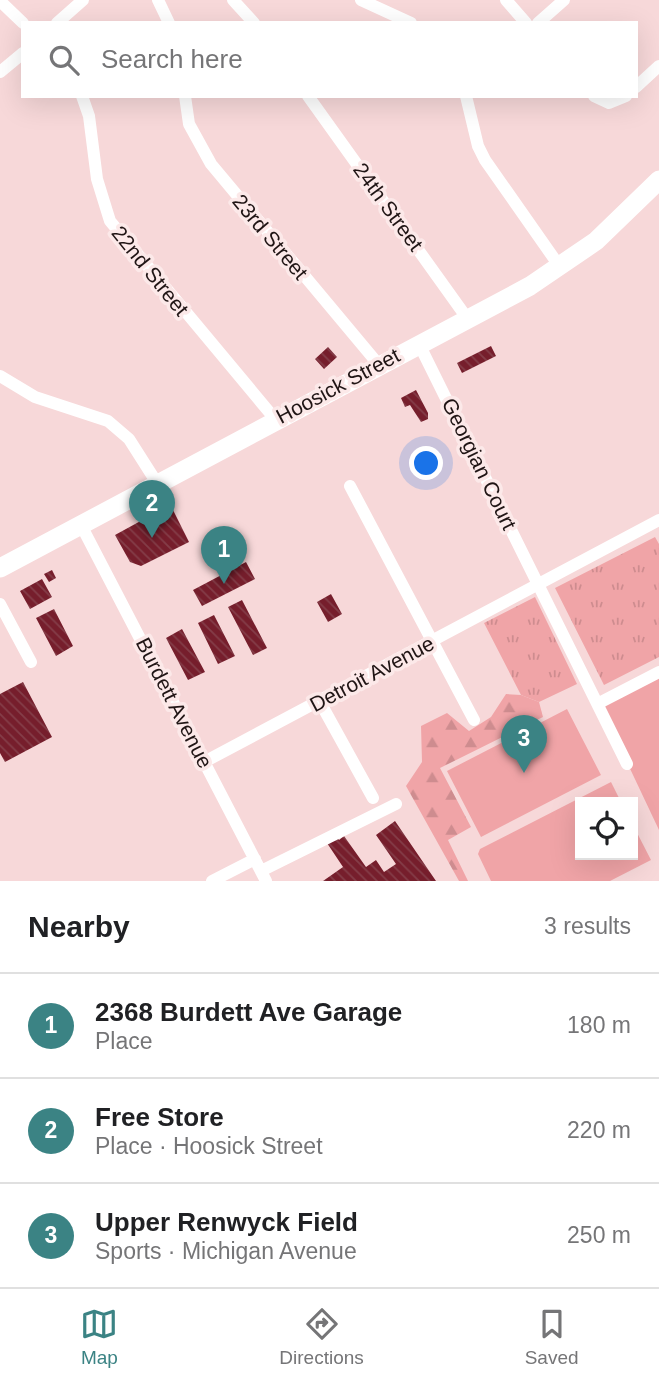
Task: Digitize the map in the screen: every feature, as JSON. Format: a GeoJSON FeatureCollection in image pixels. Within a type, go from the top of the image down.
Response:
{"type":"FeatureCollection","features":[{"type":"Feature","properties":{"kind":"highway","name":"Hoosick Street"},"geometry":{"type":"LineString","coordinates":[[0,568],[559,267],[614,226],[659,180]]}},
{"type":"Feature","properties":{"kind":"street"},"geometry":{"type":"LineString","coordinates":[[59,21],[83,0]]}},
{"type":"Feature","properties":{"kind":"street"},"geometry":{"type":"LineString","coordinates":[[158,0],[168,21]]}},
{"type":"Feature","properties":{"kind":"street"},"geometry":{"type":"LineString","coordinates":[[233,0],[252,21]]}},
{"type":"Feature","properties":{"kind":"street"},"geometry":{"type":"LineString","coordinates":[[361,0],[407,21]]}},
{"type":"Feature","properties":{"kind":"street"},"geometry":{"type":"LineString","coordinates":[[506,0],[524,21]]}},
{"type":"Feature","properties":{"kind":"street"},"geometry":{"type":"LineString","coordinates":[[540,21],[564,0]]}},
{"type":"Feature","properties":{"kind":"street"},"geometry":{"type":"LineString","coordinates":[[0,1],[21,21]]}},
{"type":"Feature","properties":{"kind":"street"},"geometry":{"type":"LineString","coordinates":[[0,72],[21,55]]}},
{"type":"Feature","properties":{"kind":"street"},"geometry":{"type":"LineString","coordinates":[[638,85],[659,66]]}},
{"type":"Feature","properties":{"kind":"street","name":"22nd Street"},"geometry":{"type":"LineString","coordinates":[[83,98],[89,117],[99,189],[110,221],[275,419]]}},
{"type":"Feature","properties":{"kind":"street","name":"23rd Street"},"geometry":{"type":"LineString","coordinates":[[185,98],[189,124],[211,164],[379,365]]}},
{"type":"Feature","properties":{"kind":"street","name":"24th Street"},"geometry":{"type":"LineString","coordinates":[[310,98],[467,318]]}},
{"type":"Feature","properties":{"kind":"street"},"geometry":{"type":"LineString","coordinates":[[466,98],[478,146],[485,160],[559,267]]}},
{"type":"Feature","properties":{"kind":"street"},"geometry":{"type":"LineString","coordinates":[[597,98],[602,102],[622,98]]}},
{"type":"Feature","properties":{"kind":"street","name":"Georgian Court"},"geometry":{"type":"LineString","coordinates":[[419,344],[628,764]]}},
{"type":"Feature","properties":{"kind":"street"},"geometry":{"type":"LineString","coordinates":[[0,376],[35,397],[108,421],[129,439],[157,483]]}},
{"type":"Feature","properties":{"kind":"street"},"geometry":{"type":"LineString","coordinates":[[350,486],[474,720]]}},
{"type":"Feature","properties":{"kind":"street","name":"Detroit Avenue"},"geometry":{"type":"LineString","coordinates":[[204,762],[659,521]]}},
{"type":"Feature","properties":{"kind":"street","name":"Burdett Avenue"},"geometry":{"type":"LineString","coordinates":[[81,525],[264,876]]}},
{"type":"Feature","properties":{"kind":"street"},"geometry":{"type":"LineString","coordinates":[[0,604],[31,663]]}},
{"type":"Feature","properties":{"kind":"street"},"geometry":{"type":"LineString","coordinates":[[599,703],[659,672]]}},
{"type":"Feature","properties":{"kind":"street"},"geometry":{"type":"LineString","coordinates":[[320,702],[373,798]]}},
{"type":"Feature","properties":{"kind":"street"},"geometry":{"type":"LineString","coordinates":[[264,876],[397,804]]}},
{"type":"Feature","properties":{"kind":"street"},"geometry":{"type":"LineString","coordinates":[[212,881],[255,859]]}},
{"type":"Feature","properties":{"kind":"green space"},"geometry":{"type":"Polygon","coordinates":[[[655,537],[659,544],[659,657],[604,685],[555,588],[655,537]]]}},
{"type":"Feature","properties":{"kind":"green space"},"geometry":{"type":"Polygon","coordinates":[[[535,597],[577,684],[539,702],[521,695],[484,623],[535,597]]]}},
{"type":"Feature","properties":{"kind":"green space"},"geometry":{"type":"Polygon","coordinates":[[[659,672],[659,830],[599,703],[659,672]]]}},
{"type":"Feature","properties":{"kind":"green space"},"geometry":{"type":"Polygon","coordinates":[[[506,694],[521,695],[539,702],[543,717],[440,768],[471,827],[448,840],[468,881],[459,881],[406,786],[422,762],[421,726],[447,713],[469,731],[491,717],[506,694]]]}},
{"type":"Feature","properties":{"kind":"green space"},"geometry":{"type":"Polygon","coordinates":[[[567,709],[601,775],[481,837],[447,771],[567,709]]]}},
{"type":"Feature","properties":{"kind":"green space"},"geometry":{"type":"Polygon","coordinates":[[[611,782],[618,797],[582,797],[611,782]]]}},
{"type":"Feature","properties":{"kind":"green space"},"geometry":{"type":"Polygon","coordinates":[[[575,800],[575,860],[638,860],[638,835],[651,860],[610,881],[491,881],[478,854],[480,849],[575,800]]]}},
{"type":"Feature","properties":{"kind":"building"},"geometry":{"type":"Polygon","coordinates":[[[491,346],[496,356],[462,373],[457,363],[491,346]]]}},
{"type":"Feature","properties":{"kind":"building"},"geometry":{"type":"Polygon","coordinates":[[[328,347],[337,357],[324,369],[315,359],[328,347]]]}},
{"type":"Feature","properties":{"kind":"building"},"geometry":{"type":"Polygon","coordinates":[[[416,390],[428,413],[428,419],[421,422],[410,405],[405,407],[401,398],[416,390]]]}},
{"type":"Feature","properties":{"kind":"building"},"geometry":{"type":"Polygon","coordinates":[[[168,506],[172,508],[189,542],[141,566],[130,562],[115,535],[168,506]]]}},
{"type":"Feature","properties":{"kind":"building"},"geometry":{"type":"Polygon","coordinates":[[[246,562],[255,579],[202,606],[193,590],[246,562]]]}},
{"type":"Feature","properties":{"kind":"building"},"geometry":{"type":"Polygon","coordinates":[[[52,570],[56,578],[49,582],[44,574],[52,570]]]}},
{"type":"Feature","properties":{"kind":"building"},"geometry":{"type":"Polygon","coordinates":[[[42,579],[52,597],[30,609],[20,591],[42,579]]]}},
{"type":"Feature","properties":{"kind":"building"},"geometry":{"type":"Polygon","coordinates":[[[331,594],[342,614],[328,622],[317,602],[331,594]]]}},
{"type":"Feature","properties":{"kind":"building"},"geometry":{"type":"Polygon","coordinates":[[[242,600],[267,648],[253,655],[228,607],[242,600]]]}},
{"type":"Feature","properties":{"kind":"building"},"geometry":{"type":"Polygon","coordinates":[[[54,609],[73,646],[56,656],[36,618],[54,609]]]}},
{"type":"Feature","properties":{"kind":"building"},"geometry":{"type":"Polygon","coordinates":[[[214,615],[235,656],[218,664],[198,623],[214,615]]]}},
{"type":"Feature","properties":{"kind":"building"},"geometry":{"type":"Polygon","coordinates":[[[182,629],[205,672],[188,680],[166,638],[182,629]]]}},
{"type":"Feature","properties":{"kind":"building"},"geometry":{"type":"Polygon","coordinates":[[[23,682],[52,737],[5,762],[0,753],[0,694],[23,682]]]}},
{"type":"Feature","properties":{"kind":"building"},"geometry":{"type":"Polygon","coordinates":[[[395,821],[436,881],[323,881],[343,867],[327,843],[336,836],[339,840],[344,836],[366,867],[376,860],[384,872],[396,864],[376,835],[395,821]]]}},
{"type":"Feature","properties":{"kind":"place","name":"Free Store"},"geometry":{"type":"Point","coordinates":[152,538]}},
{"type":"Feature","properties":{"kind":"place","name":"2368 Burdett Ave Garage"},"geometry":{"type":"Point","coordinates":[224,584]}},
{"type":"Feature","properties":{"kind":"place","name":"Upper Renwyck Field"},"geometry":{"type":"Point","coordinates":[524,773]}}]}
